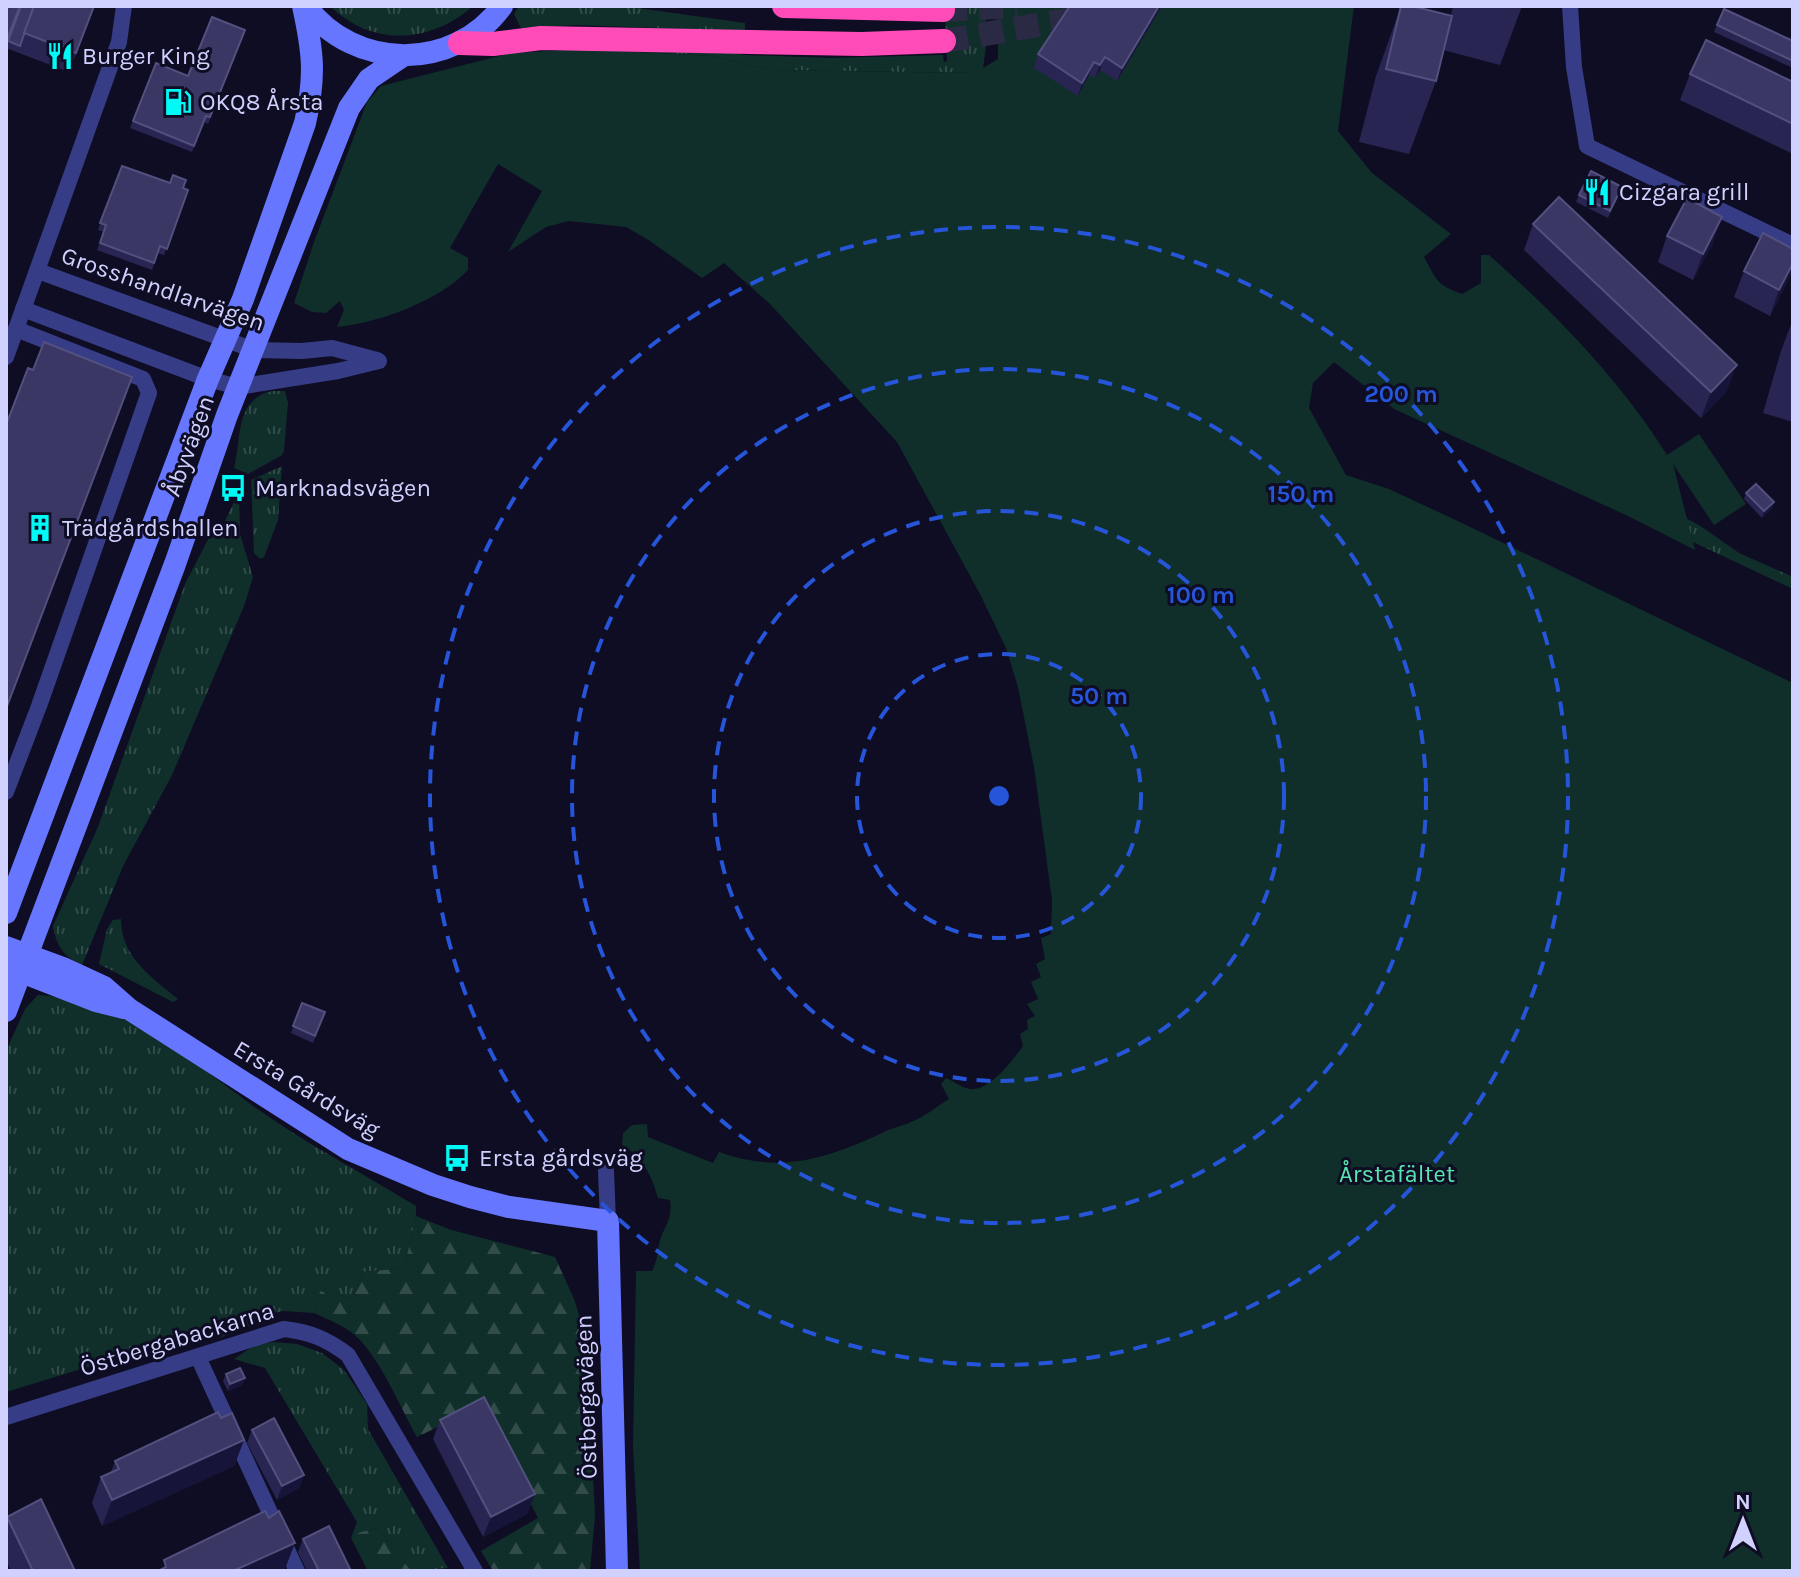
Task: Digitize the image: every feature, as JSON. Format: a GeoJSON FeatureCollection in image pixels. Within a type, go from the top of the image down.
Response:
{"type":"FeatureCollection","features":[{"type":"Feature","properties":{"kind":"highway"},"geometry":{"type":"LineString","coordinates":[[784,6],[943,10]]}},
{"type":"Feature","properties":{"kind":"highway"},"geometry":{"type":"LineString","coordinates":[[460,43],[493,44],[541,38],[862,44],[944,41]]}},
{"type":"Feature","properties":{"kind":"street"},"geometry":{"type":"LineString","coordinates":[[6,357],[119,42],[124,6]]}},
{"type":"Feature","properties":{"kind":"street"},"geometry":{"type":"LineString","coordinates":[[304,6],[345,41],[373,52],[403,56],[424,55],[460,43],[481,29],[499,10]]}},
{"type":"Feature","properties":{"kind":"street","name":"Åbyvägen"},"geometry":{"type":"LineString","coordinates":[[6,913],[208,379],[243,299],[308,111],[313,51],[304,6]]}},
{"type":"Feature","properties":{"kind":"street"},"geometry":{"type":"LineString","coordinates":[[1570,6],[1574,67],[1587,146],[1793,245]]}},
{"type":"Feature","properties":{"kind":"street","name":"Åbyvägen"},"geometry":{"type":"LineString","coordinates":[[6,1011],[18,964],[175,564],[238,387],[349,108],[369,79],[403,56]]}},
{"type":"Feature","properties":{"kind":"street","name":"Grosshandlarvägen"},"geometry":{"type":"LineString","coordinates":[[23,309],[208,379],[238,387],[379,361],[332,348],[254,350],[38,271]]}},
{"type":"Feature","properties":{"kind":"street"},"geometry":{"type":"LineString","coordinates":[[6,792],[149,393],[143,379],[16,329]]}},
{"type":"Feature","properties":{"kind":"street","name":"Ersta Gårdsväg"},"geometry":{"type":"LineString","coordinates":[[6,947],[18,964],[96,1001],[129,1009],[348,1149],[470,1197],[509,1207],[608,1221]]}},
{"type":"Feature","properties":{"kind":"street"},"geometry":{"type":"LineString","coordinates":[[606,1171],[608,1221]]}},
{"type":"Feature","properties":{"kind":"street","name":"Östbergavägen"},"geometry":{"type":"LineString","coordinates":[[608,1221],[617,1571]]}},
{"type":"Feature","properties":{"kind":"street","name":"Östbergabackarna"},"geometry":{"type":"LineString","coordinates":[[6,1417],[284,1329],[317,1335],[348,1355],[475,1571]]}},
{"type":"Feature","properties":{"kind":"street"},"geometry":{"type":"LineString","coordinates":[[198,1357],[297,1571]]}},
{"type":"Feature","properties":{"kind":"green space"},"geometry":{"type":"Polygon","coordinates":[[[330,6],[473,6],[438,28],[401,36],[364,29],[330,6]]]}},
{"type":"Feature","properties":{"kind":"green space"},"geometry":{"type":"Polygon","coordinates":[[[519,6],[623,6],[745,23],[745,31],[576,25],[521,28],[514,14],[519,6]]]}},
{"type":"Feature","properties":{"kind":"green space"},"geometry":{"type":"Polygon","coordinates":[[[945,6],[986,6],[983,69],[975,73],[770,70],[712,56],[641,52],[831,58],[943,55],[944,62],[947,61],[945,6]]]}},
{"type":"Feature","properties":{"kind":"green space","name":"Årstafältet"},"geometry":{"type":"Polygon","coordinates":[[[997,6],[1354,6],[1338,131],[1372,173],[1451,234],[1424,257],[1435,277],[1442,285],[1462,294],[1481,283],[1481,255],[1489,255],[1586,349],[1629,400],[1667,455],[1699,434],[1746,504],[1714,525],[1673,464],[1695,550],[1394,409],[1334,362],[1313,383],[1309,408],[1346,475],[1389,489],[1793,683],[1793,1571],[640,1571],[633,1448],[636,1271],[652,1271],[671,1207],[670,1200],[658,1198],[641,1161],[622,1145],[623,1133],[632,1125],[647,1124],[648,1137],[713,1163],[719,1152],[763,1162],[802,1160],[841,1150],[921,1117],[949,1099],[941,1084],[946,1078],[967,1088],[977,1089],[1007,1067],[1023,1046],[1020,1034],[1028,1029],[1027,1020],[1035,1016],[1027,1004],[1038,999],[1031,982],[1041,977],[1036,964],[1045,959],[1041,938],[1051,934],[1052,900],[1034,767],[1018,687],[1006,648],[980,594],[897,442],[770,304],[724,263],[702,278],[626,227],[569,221],[546,227],[508,252],[542,191],[498,164],[450,248],[468,258],[468,270],[456,281],[407,309],[353,325],[337,327],[344,310],[340,301],[326,313],[312,312],[294,303],[367,102],[381,86],[511,53],[585,49],[712,56],[770,70],[975,73],[998,59],[997,6]]]}},
{"type":"Feature","properties":{"kind":"green space"},"geometry":{"type":"Polygon","coordinates":[[[272,391],[285,391],[288,403],[284,450],[282,455],[248,474],[234,468],[245,411],[260,396],[272,391]]]}},
{"type":"Feature","properties":{"kind":"green space"},"geometry":{"type":"Polygon","coordinates":[[[282,466],[278,520],[264,557],[260,559],[254,553],[251,480],[282,466]]]}},
{"type":"Feature","properties":{"kind":"green space"},"geometry":{"type":"Polygon","coordinates":[[[1632,488],[1702,527],[1739,553],[1793,577],[1793,589],[1657,525],[1632,488]]]}},
{"type":"Feature","properties":{"kind":"green space"},"geometry":{"type":"Polygon","coordinates":[[[239,491],[240,534],[253,577],[244,606],[172,775],[123,866],[82,965],[62,950],[53,926],[98,827],[185,584],[214,528],[221,530],[239,491]]]}},
{"type":"Feature","properties":{"kind":"green space"},"geometry":{"type":"Polygon","coordinates":[[[121,919],[126,944],[139,965],[178,999],[173,1002],[99,964],[107,929],[113,920],[121,919]]]}},
{"type":"Feature","properties":{"kind":"green space"},"geometry":{"type":"Polygon","coordinates":[[[38,995],[102,1009],[132,1023],[189,1059],[287,1129],[416,1206],[404,1268],[363,1272],[352,1298],[320,1291],[314,1313],[284,1311],[261,1315],[250,1326],[220,1338],[215,1328],[6,1392],[6,1051],[25,1009],[38,995]]]}},
{"type":"Feature","properties":{"kind":"green space"},"geometry":{"type":"Polygon","coordinates":[[[416,1216],[451,1230],[555,1257],[586,1336],[595,1515],[590,1571],[493,1571],[481,1551],[538,1518],[481,1406],[417,1437],[367,1348],[348,1330],[314,1313],[320,1291],[352,1298],[363,1272],[404,1268],[416,1216]]]}},
{"type":"Feature","properties":{"kind":"green space"},"geometry":{"type":"Polygon","coordinates":[[[274,1342],[297,1344],[322,1353],[344,1370],[367,1404],[368,1429],[448,1568],[411,1571],[378,1528],[360,1532],[351,1538],[357,1522],[265,1368],[234,1359],[255,1345],[274,1342]]]}},
{"type":"Feature","properties":{"kind":"green space"},"geometry":{"type":"Polygon","coordinates":[[[378,1528],[411,1571],[368,1571],[351,1538],[360,1532],[378,1528]]]}},
{"type":"Feature","properties":{"kind":"building"},"geometry":{"type":"Polygon","coordinates":[[[6,6],[20,6],[6,42],[6,6]]]}},
{"type":"Feature","properties":{"kind":"building"},"geometry":{"type":"Polygon","coordinates":[[[21,6],[34,6],[20,46],[8,41],[21,6]]]}},
{"type":"Feature","properties":{"kind":"building"},"geometry":{"type":"Polygon","coordinates":[[[34,6],[94,6],[76,53],[24,33],[34,6]]]}},
{"type":"Feature","properties":{"kind":"building"},"geometry":{"type":"Polygon","coordinates":[[[1070,6],[1159,6],[1122,68],[1105,57],[1100,65],[1094,62],[1082,83],[1038,54],[1070,6]]]}},
{"type":"Feature","properties":{"kind":"building"},"geometry":{"type":"Polygon","coordinates":[[[1401,6],[1452,16],[1436,81],[1386,69],[1401,6]]]}},
{"type":"Feature","properties":{"kind":"building"},"geometry":{"type":"Polygon","coordinates":[[[1724,9],[1793,41],[1793,61],[1717,25],[1724,9]]]}},
{"type":"Feature","properties":{"kind":"building","name":"OKQ8 Årsta"},"geometry":{"type":"Polygon","coordinates":[[[212,17],[245,30],[210,117],[206,116],[194,146],[133,121],[156,63],[188,76],[212,17]]]}},
{"type":"Feature","properties":{"kind":"building"},"geometry":{"type":"Polygon","coordinates":[[[1706,40],[1793,82],[1793,124],[1690,74],[1706,40]]]}},
{"type":"Feature","properties":{"kind":"building"},"geometry":{"type":"Polygon","coordinates":[[[122,166],[170,183],[173,175],[186,180],[183,188],[188,190],[167,249],[160,246],[154,263],[100,243],[106,225],[100,223],[122,166]]]}},
{"type":"Feature","properties":{"kind":"building"},"geometry":{"type":"Polygon","coordinates":[[[1591,171],[1622,187],[1610,211],[1579,195],[1591,171]]]}},
{"type":"Feature","properties":{"kind":"building"},"geometry":{"type":"Polygon","coordinates":[[[1559,197],[1737,365],[1711,392],[1533,224],[1559,197]]]}},
{"type":"Feature","properties":{"kind":"building"},"geometry":{"type":"Polygon","coordinates":[[[1687,198],[1722,217],[1703,254],[1667,236],[1687,198]]]}},
{"type":"Feature","properties":{"kind":"building"},"geometry":{"type":"Polygon","coordinates":[[[1763,233],[1793,249],[1793,263],[1779,290],[1744,271],[1763,233]]]}},
{"type":"Feature","properties":{"kind":"building","name":"Trädgårdshallen"},"geometry":{"type":"Polygon","coordinates":[[[44,342],[132,377],[6,709],[6,425],[28,368],[33,370],[44,342]]]}},
{"type":"Feature","properties":{"kind":"building"},"geometry":{"type":"Polygon","coordinates":[[[1756,484],[1774,502],[1764,511],[1746,493],[1756,484]]]}},
{"type":"Feature","properties":{"kind":"building"},"geometry":{"type":"Polygon","coordinates":[[[302,1003],[325,1012],[315,1036],[293,1026],[302,1003]]]}},
{"type":"Feature","properties":{"kind":"building"},"geometry":{"type":"Polygon","coordinates":[[[240,1368],[245,1378],[230,1384],[226,1374],[240,1368]]]}},
{"type":"Feature","properties":{"kind":"building"},"geometry":{"type":"Polygon","coordinates":[[[484,1397],[535,1494],[491,1517],[440,1420],[484,1397]]]}},
{"type":"Feature","properties":{"kind":"building"},"geometry":{"type":"Polygon","coordinates":[[[218,1412],[221,1418],[232,1413],[244,1440],[112,1500],[101,1477],[119,1469],[115,1461],[218,1412]]]}},
{"type":"Feature","properties":{"kind":"building"},"geometry":{"type":"Polygon","coordinates":[[[274,1418],[304,1475],[282,1486],[252,1430],[274,1418]]]}},
{"type":"Feature","properties":{"kind":"building"},"geometry":{"type":"Polygon","coordinates":[[[41,1499],[75,1571],[33,1571],[7,1517],[41,1499]]]}},
{"type":"Feature","properties":{"kind":"building"},"geometry":{"type":"Polygon","coordinates":[[[265,1511],[269,1518],[279,1511],[295,1543],[233,1571],[158,1571],[166,1567],[164,1560],[265,1511]]]}},
{"type":"Feature","properties":{"kind":"building"},"geometry":{"type":"Polygon","coordinates":[[[329,1526],[351,1571],[319,1571],[303,1539],[329,1526]]]}},
{"type":"Feature","properties":{"kind":"tunnel"},"geometry":{"type":"LineString","coordinates":[[943,10],[1017,6]]}},
{"type":"Feature","properties":{"kind":"tunnel"},"geometry":{"type":"LineString","coordinates":[[944,41],[1085,17],[1126,6]]}},
{"type":"Feature","properties":{"kind":"place","name":"Burger King"},"geometry":{"type":"Point","coordinates":[60,56]}},
{"type":"Feature","properties":{"kind":"place","name":"OKQ8 Årsta"},"geometry":{"type":"Point","coordinates":[178,102]}},
{"type":"Feature","properties":{"kind":"place","name":"Cizgara grill"},"geometry":{"type":"Point","coordinates":[1597,192]}},
{"type":"Feature","properties":{"kind":"place","name":"Marknadsvägen"},"geometry":{"type":"Point","coordinates":[233,488]}},
{"type":"Feature","properties":{"kind":"place","name":"Trädgårdshallen"},"geometry":{"type":"Point","coordinates":[40,528]}},
{"type":"Feature","properties":{"kind":"place","name":"Ersta gårdsväg"},"geometry":{"type":"Point","coordinates":[457,1158]}}]}
